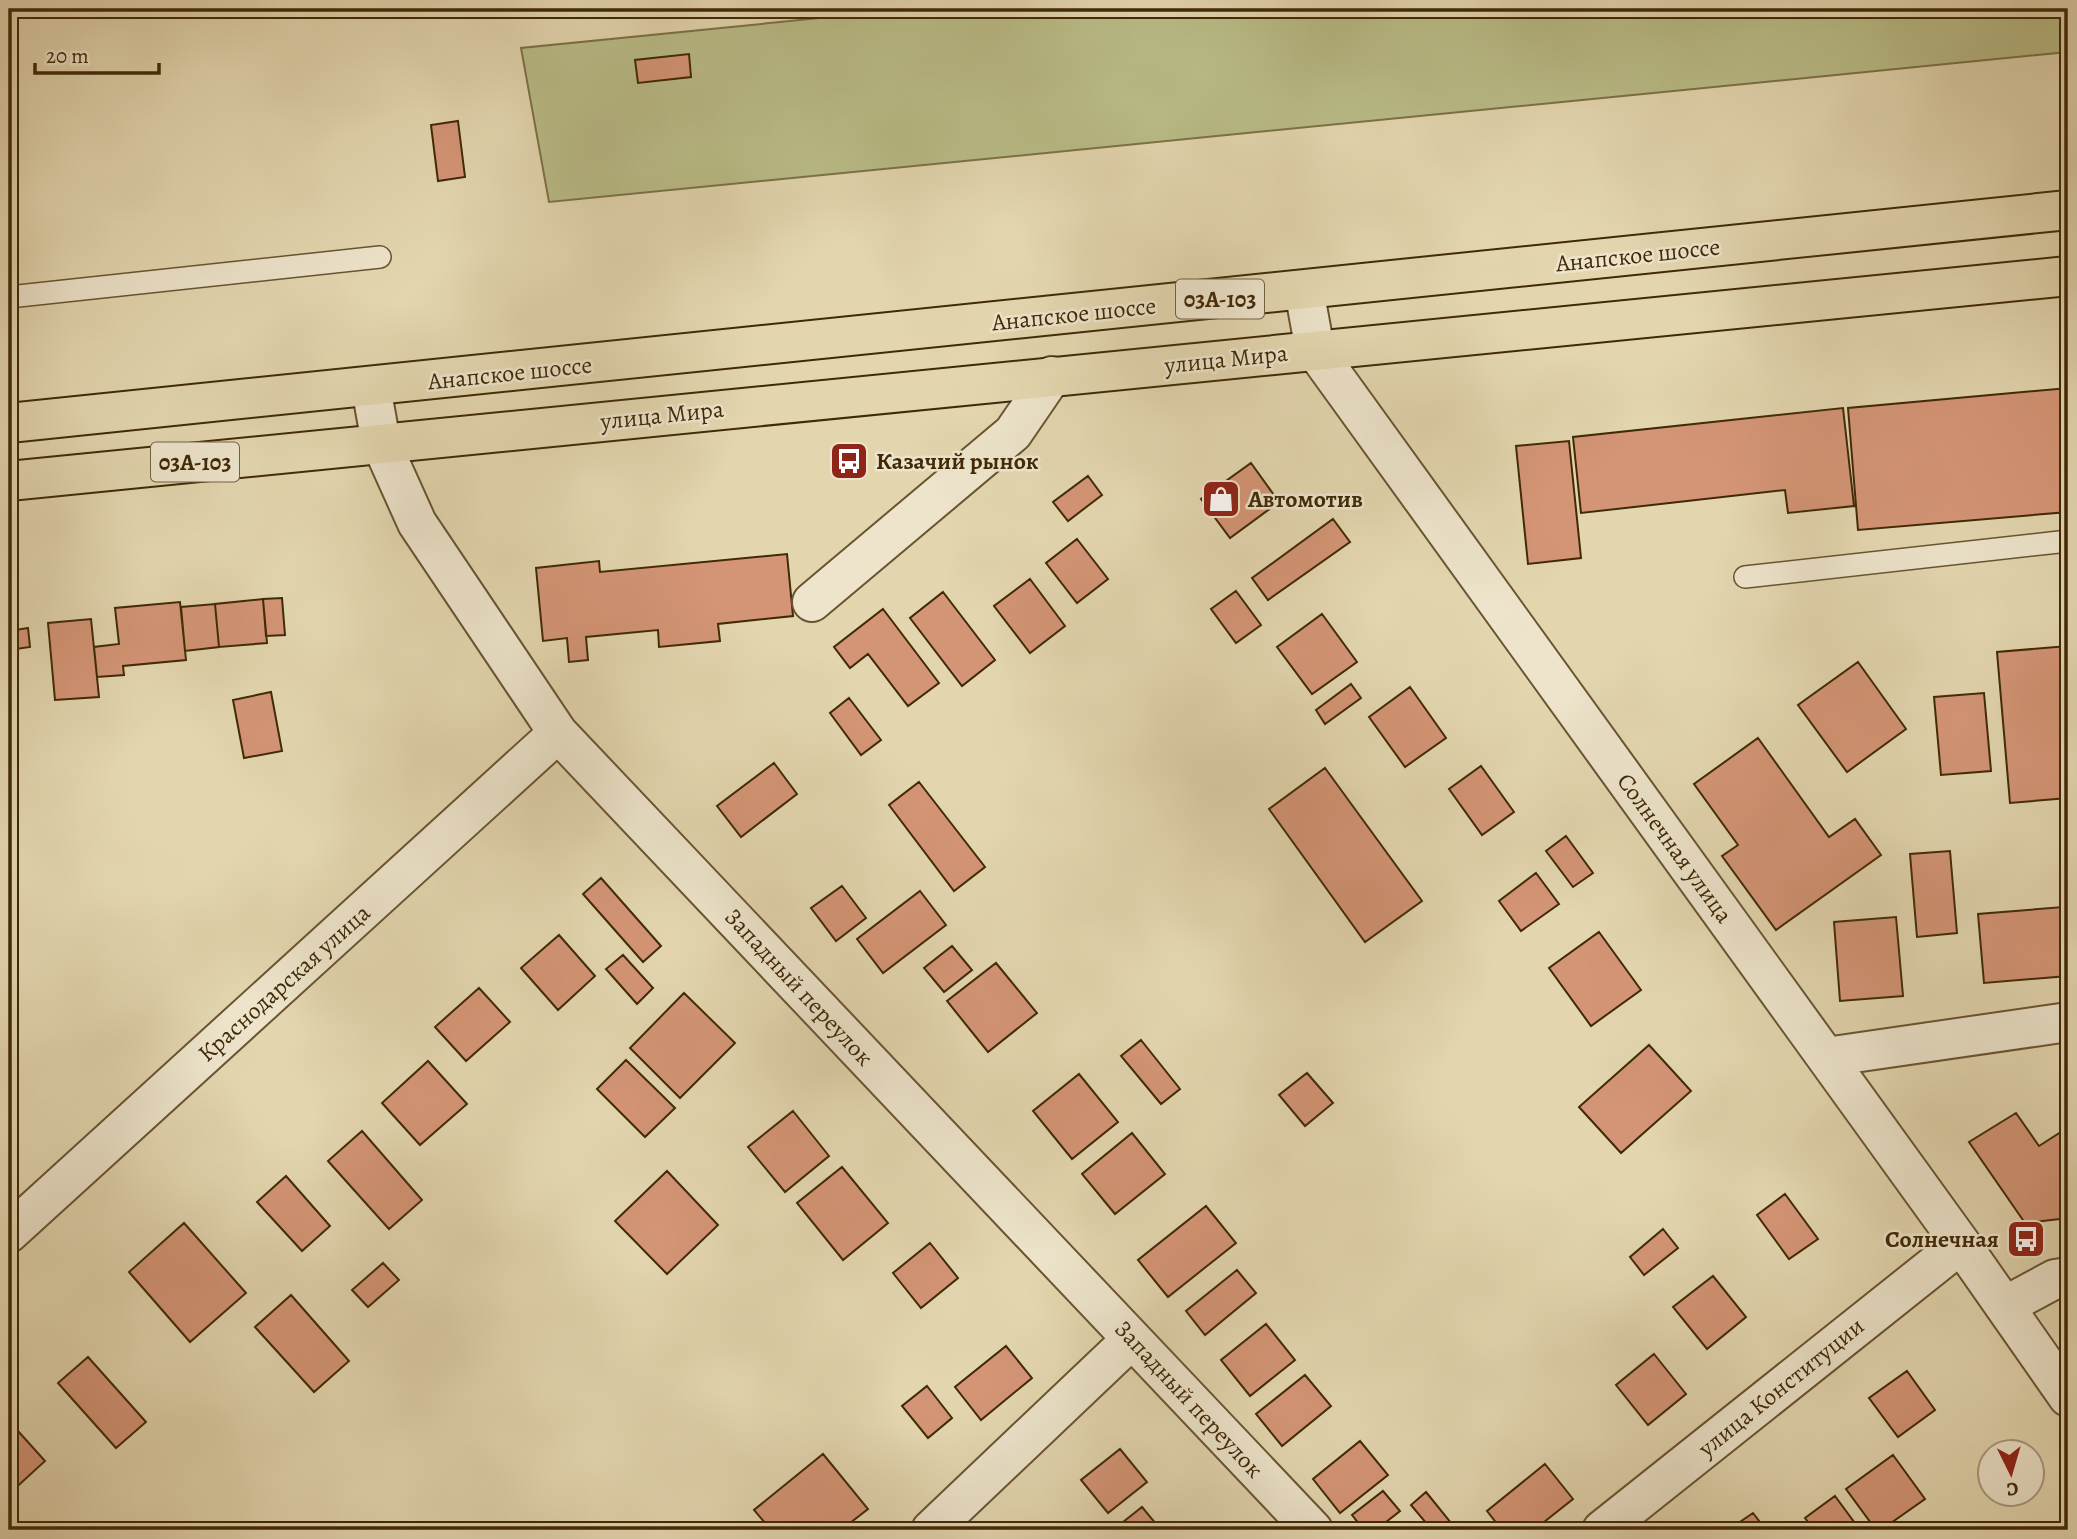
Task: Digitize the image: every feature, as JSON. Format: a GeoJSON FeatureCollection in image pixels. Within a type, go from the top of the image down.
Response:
{"type":"FeatureCollection","features":[{"type":"Feature","properties":{"kind":"main road","name":"Анапское шоссе"},"geometry":{"type":"LineString","coordinates":[[372,387],[2068,211]]}},
{"type":"Feature","properties":{"kind":"main road","name":"03А-103"},"geometry":{"type":"LineString","coordinates":[[1315,350],[2068,276]]}},
{"type":"Feature","properties":{"kind":"main road","name":"улица Мира"},"geometry":{"type":"LineString","coordinates":[[9,481],[1315,350]]}},
{"type":"Feature","properties":{"kind":"main road","name":"03А-103"},"geometry":{"type":"LineString","coordinates":[[9,423],[372,387]]}},
{"type":"Feature","properties":{"kind":"street","name":"Солнечная улица"},"geometry":{"type":"LineString","coordinates":[[1304,290],[1315,350],[1961,1244],[2068,1397]]}},
{"type":"Feature","properties":{"kind":"street"},"geometry":{"type":"LineString","coordinates":[[812,603],[1013,433],[1052,376]]}},
{"type":"Feature","properties":{"kind":"street","name":"Западный переулок"},"geometry":{"type":"LineString","coordinates":[[372,387],[381,443],[417,523],[558,733],[1313,1530]]}},
{"type":"Feature","properties":{"kind":"street","name":"Краснодарская улица"},"geometry":{"type":"LineString","coordinates":[[9,1233],[558,733]]}},
{"type":"Feature","properties":{"kind":"street"},"geometry":{"type":"LineString","coordinates":[[1826,1057],[2068,1022]]}},
{"type":"Feature","properties":{"kind":"street","name":"улица Конституции"},"geometry":{"type":"LineString","coordinates":[[1602,1530],[1961,1244]]}},
{"type":"Feature","properties":{"kind":"street"},"geometry":{"type":"LineString","coordinates":[[2005,1306],[2055,1279],[2068,1277]]}},
{"type":"Feature","properties":{"kind":"street"},"geometry":{"type":"LineString","coordinates":[[931,1530],[1132,1339]]}},
{"type":"Feature","properties":{"kind":"lane"},"geometry":{"type":"LineString","coordinates":[[9,297],[380,257]]}},
{"type":"Feature","properties":{"kind":"lane"},"geometry":{"type":"LineString","coordinates":[[1745,577],[2068,541]]}},
{"type":"Feature","properties":{"kind":"green space"},"geometry":{"type":"Polygon","coordinates":[[[910,9],[2068,9],[2068,52],[549,202],[521,48],[910,9]]]}},
{"type":"Feature","properties":{"kind":"building"},"geometry":{"type":"Polygon","coordinates":[[[689,54],[691,77],[638,83],[635,60],[689,54]]]}},
{"type":"Feature","properties":{"kind":"building"},"geometry":{"type":"Polygon","coordinates":[[[458,121],[465,177],[438,181],[431,125],[458,121]]]}},
{"type":"Feature","properties":{"kind":"building"},"geometry":{"type":"Polygon","coordinates":[[[2068,388],[2068,512],[1858,530],[1848,408],[2068,388]]]}},
{"type":"Feature","properties":{"kind":"building"},"geometry":{"type":"Polygon","coordinates":[[[1843,408],[1854,506],[1788,513],[1785,490],[1581,513],[1573,437],[1843,408]]]}},
{"type":"Feature","properties":{"kind":"building"},"geometry":{"type":"Polygon","coordinates":[[[1569,441],[1581,558],[1528,564],[1516,446],[1569,441]]]}},
{"type":"Feature","properties":{"kind":"building"},"geometry":{"type":"Polygon","coordinates":[[[1251,463],[1279,502],[1230,538],[1201,499],[1251,463]]]}},
{"type":"Feature","properties":{"kind":"building"},"geometry":{"type":"Polygon","coordinates":[[[1088,476],[1102,495],[1068,521],[1053,502],[1088,476]]]}},
{"type":"Feature","properties":{"kind":"building"},"geometry":{"type":"Polygon","coordinates":[[[1333,519],[1350,542],[1268,600],[1252,578],[1333,519]]]}},
{"type":"Feature","properties":{"kind":"building"},"geometry":{"type":"Polygon","coordinates":[[[1077,539],[1108,579],[1077,603],[1046,563],[1077,539]]]}},
{"type":"Feature","properties":{"kind":"building"},"geometry":{"type":"Polygon","coordinates":[[[787,554],[793,616],[718,624],[720,641],[659,647],[658,630],[586,637],[588,660],[569,662],[567,638],[543,641],[536,568],[599,561],[600,572],[787,554]]]}},
{"type":"Feature","properties":{"kind":"building"},"geometry":{"type":"Polygon","coordinates":[[[1030,579],[1065,626],[1030,653],[994,606],[1030,579]]]}},
{"type":"Feature","properties":{"kind":"building"},"geometry":{"type":"Polygon","coordinates":[[[1236,591],[1261,625],[1236,643],[1211,609],[1236,591]]]}},
{"type":"Feature","properties":{"kind":"building"},"geometry":{"type":"Polygon","coordinates":[[[943,592],[995,660],[962,686],[910,618],[943,592]]]}},
{"type":"Feature","properties":{"kind":"building"},"geometry":{"type":"Polygon","coordinates":[[[282,598],[285,635],[266,636],[263,599],[282,598]]]}},
{"type":"Feature","properties":{"kind":"building"},"geometry":{"type":"Polygon","coordinates":[[[263,599],[267,643],[219,647],[215,604],[263,599]]]}},
{"type":"Feature","properties":{"kind":"building"},"geometry":{"type":"Polygon","coordinates":[[[180,602],[186,660],[123,666],[124,675],[97,677],[94,647],[119,644],[115,608],[180,602]]]}},
{"type":"Feature","properties":{"kind":"building"},"geometry":{"type":"Polygon","coordinates":[[[215,604],[219,647],[185,651],[181,607],[215,604]]]}},
{"type":"Feature","properties":{"kind":"building"},"geometry":{"type":"Polygon","coordinates":[[[883,609],[939,683],[908,706],[868,654],[850,668],[834,647],[883,609]]]}},
{"type":"Feature","properties":{"kind":"building"},"geometry":{"type":"Polygon","coordinates":[[[1322,614],[1357,662],[1312,694],[1277,647],[1322,614]]]}},
{"type":"Feature","properties":{"kind":"building"},"geometry":{"type":"Polygon","coordinates":[[[91,619],[99,697],[55,700],[48,623],[91,619]]]}},
{"type":"Feature","properties":{"kind":"building"},"geometry":{"type":"Polygon","coordinates":[[[28,628],[30,647],[9,650],[9,631],[28,628]]]}},
{"type":"Feature","properties":{"kind":"building"},"geometry":{"type":"Polygon","coordinates":[[[2068,646],[2068,798],[2010,803],[1997,652],[2068,646]]]}},
{"type":"Feature","properties":{"kind":"building"},"geometry":{"type":"Polygon","coordinates":[[[1858,662],[1906,729],[1847,772],[1798,705],[1858,662]]]}},
{"type":"Feature","properties":{"kind":"building"},"geometry":{"type":"Polygon","coordinates":[[[1351,684],[1361,698],[1325,724],[1316,710],[1351,684]]]}},
{"type":"Feature","properties":{"kind":"building"},"geometry":{"type":"Polygon","coordinates":[[[1410,687],[1446,738],[1405,767],[1369,717],[1410,687]]]}},
{"type":"Feature","properties":{"kind":"building"},"geometry":{"type":"Polygon","coordinates":[[[271,692],[282,751],[244,758],[233,700],[271,692]]]}},
{"type":"Feature","properties":{"kind":"building"},"geometry":{"type":"Polygon","coordinates":[[[1984,693],[1991,771],[1941,775],[1934,697],[1984,693]]]}},
{"type":"Feature","properties":{"kind":"building"},"geometry":{"type":"Polygon","coordinates":[[[849,698],[881,740],[861,755],[830,713],[849,698]]]}},
{"type":"Feature","properties":{"kind":"building"},"geometry":{"type":"Polygon","coordinates":[[[1758,738],[1829,837],[1855,819],[1881,855],[1776,930],[1722,856],[1738,845],[1694,784],[1758,738]]]}},
{"type":"Feature","properties":{"kind":"building"},"geometry":{"type":"Polygon","coordinates":[[[774,763],[797,794],[741,837],[717,806],[774,763]]]}},
{"type":"Feature","properties":{"kind":"building"},"geometry":{"type":"Polygon","coordinates":[[[1481,766],[1514,812],[1482,835],[1449,789],[1481,766]]]}},
{"type":"Feature","properties":{"kind":"building"},"geometry":{"type":"Polygon","coordinates":[[[1325,768],[1422,901],[1365,942],[1269,809],[1325,768]]]}},
{"type":"Feature","properties":{"kind":"building"},"geometry":{"type":"Polygon","coordinates":[[[919,782],[985,867],[954,891],[889,805],[919,782]]]}},
{"type":"Feature","properties":{"kind":"building"},"geometry":{"type":"Polygon","coordinates":[[[1566,836],[1593,873],[1573,887],[1546,851],[1566,836]]]}},
{"type":"Feature","properties":{"kind":"building"},"geometry":{"type":"Polygon","coordinates":[[[1950,851],[1957,933],[1917,937],[1910,854],[1950,851]]]}},
{"type":"Feature","properties":{"kind":"building"},"geometry":{"type":"Polygon","coordinates":[[[1536,873],[1559,904],[1521,931],[1499,901],[1536,873]]]}},
{"type":"Feature","properties":{"kind":"building"},"geometry":{"type":"Polygon","coordinates":[[[601,878],[661,946],[643,962],[583,894],[601,878]]]}},
{"type":"Feature","properties":{"kind":"building"},"geometry":{"type":"Polygon","coordinates":[[[842,886],[866,918],[836,941],[811,908],[842,886]]]}},
{"type":"Feature","properties":{"kind":"building"},"geometry":{"type":"Polygon","coordinates":[[[920,891],[946,925],[883,973],[857,939],[920,891]]]}},
{"type":"Feature","properties":{"kind":"building"},"geometry":{"type":"Polygon","coordinates":[[[2063,907],[2068,976],[1984,983],[1978,914],[2063,907]]]}},
{"type":"Feature","properties":{"kind":"building"},"geometry":{"type":"Polygon","coordinates":[[[1896,917],[1903,996],[1840,1001],[1834,922],[1896,917]]]}},
{"type":"Feature","properties":{"kind":"building"},"geometry":{"type":"Polygon","coordinates":[[[1599,932],[1641,990],[1591,1026],[1549,968],[1599,932]]]}},
{"type":"Feature","properties":{"kind":"building"},"geometry":{"type":"Polygon","coordinates":[[[559,935],[595,976],[558,1010],[521,968],[559,935]]]}},
{"type":"Feature","properties":{"kind":"building"},"geometry":{"type":"Polygon","coordinates":[[[952,946],[972,970],[944,992],[924,968],[952,946]]]}},
{"type":"Feature","properties":{"kind":"building"},"geometry":{"type":"Polygon","coordinates":[[[623,955],[653,988],[637,1004],[606,969],[623,955]]]}},
{"type":"Feature","properties":{"kind":"building"},"geometry":{"type":"Polygon","coordinates":[[[996,963],[1037,1013],[988,1052],[947,1001],[996,963]]]}},
{"type":"Feature","properties":{"kind":"building"},"geometry":{"type":"Polygon","coordinates":[[[479,988],[510,1022],[466,1061],[435,1027],[479,988]]]}},
{"type":"Feature","properties":{"kind":"building"},"geometry":{"type":"Polygon","coordinates":[[[684,993],[735,1043],[680,1098],[630,1048],[684,993]]]}},
{"type":"Feature","properties":{"kind":"building"},"geometry":{"type":"Polygon","coordinates":[[[1141,1040],[1180,1089],[1161,1104],[1121,1056],[1141,1040]]]}},
{"type":"Feature","properties":{"kind":"building"},"geometry":{"type":"Polygon","coordinates":[[[1649,1045],[1691,1091],[1621,1153],[1579,1107],[1649,1045]]]}},
{"type":"Feature","properties":{"kind":"building"},"geometry":{"type":"Polygon","coordinates":[[[626,1060],[675,1108],[645,1137],[597,1089],[626,1060]]]}},
{"type":"Feature","properties":{"kind":"building"},"geometry":{"type":"Polygon","coordinates":[[[428,1061],[467,1104],[420,1145],[382,1103],[428,1061]]]}},
{"type":"Feature","properties":{"kind":"building"},"geometry":{"type":"Polygon","coordinates":[[[1307,1073],[1333,1103],[1305,1126],[1279,1095],[1307,1073]]]}},
{"type":"Feature","properties":{"kind":"building"},"geometry":{"type":"Polygon","coordinates":[[[1079,1074],[1118,1122],[1072,1159],[1033,1111],[1079,1074]]]}},
{"type":"Feature","properties":{"kind":"building"},"geometry":{"type":"Polygon","coordinates":[[[793,1111],[829,1156],[785,1192],[748,1147],[793,1111]]]}},
{"type":"Feature","properties":{"kind":"building"},"geometry":{"type":"Polygon","coordinates":[[[2016,1113],[2039,1146],[2061,1132],[2068,1145],[2068,1218],[2025,1223],[1969,1142],[2016,1113]]]}},
{"type":"Feature","properties":{"kind":"building"},"geometry":{"type":"Polygon","coordinates":[[[362,1131],[422,1200],[389,1229],[328,1161],[362,1131]]]}},
{"type":"Feature","properties":{"kind":"building"},"geometry":{"type":"Polygon","coordinates":[[[1132,1133],[1165,1174],[1115,1214],[1082,1174],[1132,1133]]]}},
{"type":"Feature","properties":{"kind":"building"},"geometry":{"type":"Polygon","coordinates":[[[842,1167],[888,1223],[843,1260],[797,1203],[842,1167]]]}},
{"type":"Feature","properties":{"kind":"building"},"geometry":{"type":"Polygon","coordinates":[[[667,1171],[718,1225],[667,1274],[615,1221],[667,1171]]]}},
{"type":"Feature","properties":{"kind":"building"},"geometry":{"type":"Polygon","coordinates":[[[286,1176],[330,1226],[302,1251],[257,1202],[286,1176]]]}},
{"type":"Feature","properties":{"kind":"building"},"geometry":{"type":"Polygon","coordinates":[[[1785,1194],[1818,1239],[1789,1259],[1757,1215],[1785,1194]]]}},
{"type":"Feature","properties":{"kind":"building"},"geometry":{"type":"Polygon","coordinates":[[[1206,1206],[1236,1243],[1168,1297],[1138,1260],[1206,1206]]]}},
{"type":"Feature","properties":{"kind":"building"},"geometry":{"type":"Polygon","coordinates":[[[184,1223],[246,1293],[190,1342],[129,1272],[184,1223]]]}},
{"type":"Feature","properties":{"kind":"building"},"geometry":{"type":"Polygon","coordinates":[[[1663,1229],[1678,1248],[1644,1275],[1630,1257],[1663,1229]]]}},
{"type":"Feature","properties":{"kind":"building"},"geometry":{"type":"Polygon","coordinates":[[[930,1243],[958,1278],[921,1308],[893,1273],[930,1243]]]}},
{"type":"Feature","properties":{"kind":"building"},"geometry":{"type":"Polygon","coordinates":[[[383,1263],[399,1280],[368,1307],[352,1290],[383,1263]]]}},
{"type":"Feature","properties":{"kind":"building"},"geometry":{"type":"Polygon","coordinates":[[[1237,1270],[1256,1293],[1205,1335],[1186,1311],[1237,1270]]]}},
{"type":"Feature","properties":{"kind":"building"},"geometry":{"type":"Polygon","coordinates":[[[1713,1276],[1746,1317],[1707,1349],[1673,1307],[1713,1276]]]}},
{"type":"Feature","properties":{"kind":"building"},"geometry":{"type":"Polygon","coordinates":[[[291,1295],[349,1361],[314,1392],[255,1327],[291,1295]]]}},
{"type":"Feature","properties":{"kind":"building"},"geometry":{"type":"Polygon","coordinates":[[[1266,1324],[1295,1360],[1250,1396],[1221,1360],[1266,1324]]]}},
{"type":"Feature","properties":{"kind":"building"},"geometry":{"type":"Polygon","coordinates":[[[1006,1346],[1032,1378],[981,1420],[955,1387],[1006,1346]]]}},
{"type":"Feature","properties":{"kind":"building"},"geometry":{"type":"Polygon","coordinates":[[[1654,1354],[1686,1394],[1648,1425],[1616,1385],[1654,1354]]]}},
{"type":"Feature","properties":{"kind":"building"},"geometry":{"type":"Polygon","coordinates":[[[88,1357],[146,1422],[116,1448],[58,1383],[88,1357]]]}},
{"type":"Feature","properties":{"kind":"building"},"geometry":{"type":"Polygon","coordinates":[[[1907,1371],[1935,1410],[1898,1437],[1869,1398],[1907,1371]]]}},
{"type":"Feature","properties":{"kind":"building"},"geometry":{"type":"Polygon","coordinates":[[[1305,1375],[1331,1406],[1282,1446],[1256,1414],[1305,1375]]]}},
{"type":"Feature","properties":{"kind":"building"},"geometry":{"type":"Polygon","coordinates":[[[927,1386],[952,1418],[928,1438],[902,1406],[927,1386]]]}},
{"type":"Feature","properties":{"kind":"building"},"geometry":{"type":"Polygon","coordinates":[[[9,1421],[45,1461],[9,1494],[9,1421]]]}},
{"type":"Feature","properties":{"kind":"building"},"geometry":{"type":"Polygon","coordinates":[[[1360,1441],[1388,1475],[1340,1513],[1313,1479],[1360,1441]]]}},
{"type":"Feature","properties":{"kind":"building"},"geometry":{"type":"Polygon","coordinates":[[[1120,1449],[1147,1482],[1108,1513],[1081,1480],[1120,1449]]]}},
{"type":"Feature","properties":{"kind":"building"},"geometry":{"type":"Polygon","coordinates":[[[823,1454],[868,1509],[841,1530],[771,1530],[754,1510],[823,1454]]]}},
{"type":"Feature","properties":{"kind":"building"},"geometry":{"type":"Polygon","coordinates":[[[1893,1455],[1925,1499],[1881,1530],[1876,1530],[1846,1489],[1893,1455]]]}},
{"type":"Feature","properties":{"kind":"building"},"geometry":{"type":"Polygon","coordinates":[[[1545,1464],[1573,1499],[1534,1530],[1502,1530],[1487,1511],[1545,1464]]]}},
{"type":"Feature","properties":{"kind":"building"},"geometry":{"type":"Polygon","coordinates":[[[1383,1491],[1400,1511],[1376,1530],[1364,1530],[1352,1515],[1383,1491]]]}},
{"type":"Feature","properties":{"kind":"building"},"geometry":{"type":"Polygon","coordinates":[[[1426,1492],[1452,1524],[1445,1530],[1432,1530],[1411,1505],[1426,1492]]]}},
{"type":"Feature","properties":{"kind":"building"},"geometry":{"type":"Polygon","coordinates":[[[1835,1496],[1860,1530],[1814,1530],[1805,1518],[1835,1496]]]}},
{"type":"Feature","properties":{"kind":"building"},"geometry":{"type":"Polygon","coordinates":[[[1142,1507],[1161,1530],[1113,1530],[1142,1507]]]}},
{"type":"Feature","properties":{"kind":"building"},"geometry":{"type":"Polygon","coordinates":[[[1753,1513],[1766,1530],[1728,1530],[1753,1513]]]}},
{"type":"Feature","properties":{"kind":"place","name":"Казачий рынок"},"geometry":{"type":"Point","coordinates":[849,461]}},
{"type":"Feature","properties":{"kind":"place","name":"Автомотив"},"geometry":{"type":"Point","coordinates":[1221,499]}},
{"type":"Feature","properties":{"kind":"place","name":"Солнечная"},"geometry":{"type":"Point","coordinates":[2026,1239]}}]}
